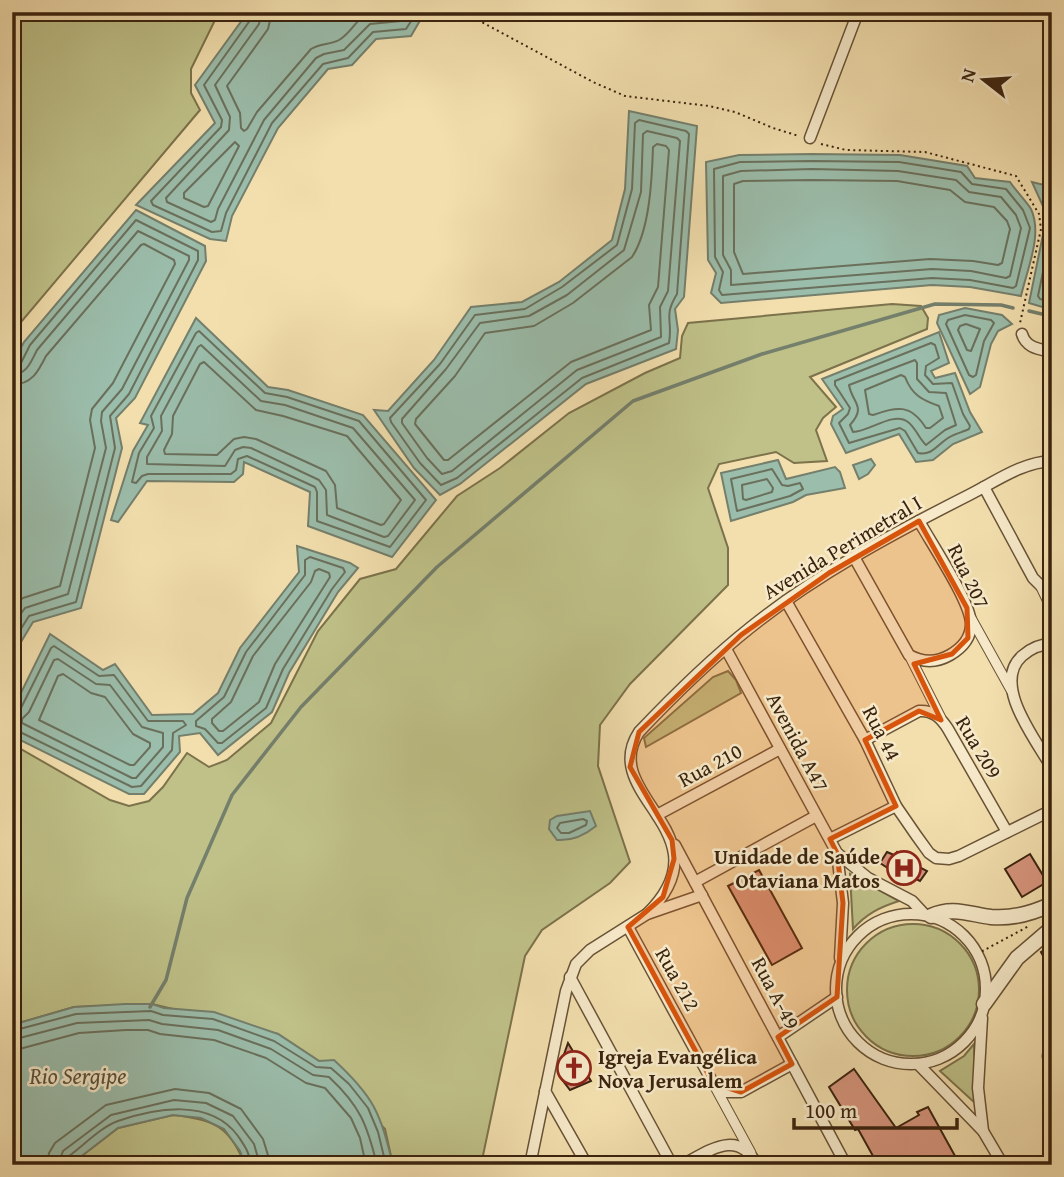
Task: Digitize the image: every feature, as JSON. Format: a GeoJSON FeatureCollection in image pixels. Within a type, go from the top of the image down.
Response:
{"type":"FeatureCollection","features":[{"type":"Feature","properties":{"kind":"street"},"geometry":{"type":"LineString","coordinates":[[810,138],[858,12]]}},
{"type":"Feature","properties":{"kind":"street"},"geometry":{"type":"LineString","coordinates":[[1022,334],[1024,341],[1032,346],[1052,352]]}},
{"type":"Feature","properties":{"kind":"street","name":"Avenida Perimetral I"},"geometry":{"type":"LineString","coordinates":[[672,840],[632,773],[629,760],[633,742],[654,716],[753,625],[854,557],[1023,467],[1052,461]]}},
{"type":"Feature","properties":{"kind":"street"},"geometry":{"type":"LineString","coordinates":[[984,487],[1052,610]]}},
{"type":"Feature","properties":{"kind":"street","name":"Rua 207"},"geometry":{"type":"LineString","coordinates":[[909,655],[925,662],[952,654],[964,645],[968,638],[970,616],[919,521]]}},
{"type":"Feature","properties":{"kind":"street"},"geometry":{"type":"LineString","coordinates":[[854,557],[909,655],[941,720]]}},
{"type":"Feature","properties":{"kind":"street"},"geometry":{"type":"LineString","coordinates":[[1040,585],[1052,590]]}},
{"type":"Feature","properties":{"kind":"street","name":"Rua 44"},"geometry":{"type":"LineString","coordinates":[[786,601],[865,740],[897,806],[929,853],[942,859],[959,856],[1007,832]]}},
{"type":"Feature","properties":{"kind":"street"},"geometry":{"type":"LineString","coordinates":[[970,616],[1052,768]]}},
{"type":"Feature","properties":{"kind":"street"},"geometry":{"type":"LineString","coordinates":[[1011,690],[1011,674],[1020,657],[1036,646],[1052,644]]}},
{"type":"Feature","properties":{"kind":"street","name":"Avenida A47"},"geometry":{"type":"LineString","coordinates":[[726,649],[837,853],[844,918],[838,972]]}},
{"type":"Feature","properties":{"kind":"street","name":"Rua 209"},"geometry":{"type":"LineString","coordinates":[[865,740],[919,711],[931,713],[941,720],[1007,832]]}},
{"type":"Feature","properties":{"kind":"street","name":"Rua 210"},"geometry":{"type":"LineString","coordinates":[[657,815],[780,749]]}},
{"type":"Feature","properties":{"kind":"street"},"geometry":{"type":"LineString","coordinates":[[830,839],[897,806]]}},
{"type":"Feature","properties":{"kind":"street"},"geometry":{"type":"LineString","coordinates":[[1007,832],[1052,810]]}},
{"type":"Feature","properties":{"kind":"street"},"geometry":{"type":"LineString","coordinates":[[695,882],[816,816]]}},
{"type":"Feature","properties":{"kind":"street"},"geometry":{"type":"LineString","coordinates":[[530,1165],[570,977],[585,954],[647,914],[663,897],[671,882],[674,859],[672,840]]}},
{"type":"Feature","properties":{"kind":"street","name":"Rua A-49"},"geometry":{"type":"LineString","coordinates":[[672,840],[846,1165]]}},
{"type":"Feature","properties":{"kind":"street","name":"Avenida A47"},"geometry":{"type":"LineString","coordinates":[[837,853],[868,878],[912,901],[928,915]]}},
{"type":"Feature","properties":{"kind":"street"},"geometry":{"type":"LineString","coordinates":[[647,914],[702,895]]}},
{"type":"Feature","properties":{"kind":"street"},"geometry":{"type":"LineString","coordinates":[[1052,904],[1010,917],[949,910],[928,915],[897,915],[870,926],[850,946],[838,972],[837,997],[847,1027],[868,1050],[887,1060],[918,1063],[933,1060],[959,1046],[970,1035],[984,1006],[1017,958],[1052,928]]}},
{"type":"Feature","properties":{"kind":"street"},"geometry":{"type":"LineString","coordinates":[[928,915],[956,928],[966,938],[977,954],[985,975],[978,1075],[984,1130]]}},
{"type":"Feature","properties":{"kind":"street","name":"Rua 212"},"geometry":{"type":"LineString","coordinates":[[628,927],[713,1083]]}},
{"type":"Feature","properties":{"kind":"street"},"geometry":{"type":"LineString","coordinates":[[570,977],[672,1165]]}},
{"type":"Feature","properties":{"kind":"street"},"geometry":{"type":"LineString","coordinates":[[778,1037],[837,997]]}},
{"type":"Feature","properties":{"kind":"street"},"geometry":{"type":"LineString","coordinates":[[1051,1042],[1048,1062],[1052,1077]]}},
{"type":"Feature","properties":{"kind":"street"},"geometry":{"type":"LineString","coordinates":[[918,1063],[984,1130],[1003,1165]]}},
{"type":"Feature","properties":{"kind":"street"},"geometry":{"type":"LineString","coordinates":[[713,1083],[726,1092],[741,1092],[792,1064]]}},
{"type":"Feature","properties":{"kind":"street"},"geometry":{"type":"LineString","coordinates":[[713,1083],[755,1161]]}},
{"type":"Feature","properties":{"kind":"street"},"geometry":{"type":"LineString","coordinates":[[545,1091],[587,1165]]}},
{"type":"Feature","properties":{"kind":"street"},"geometry":{"type":"LineString","coordinates":[[682,1165],[728,1144],[740,1147],[755,1161]]}},
{"type":"Feature","properties":{"kind":"path"},"geometry":{"type":"LineString","coordinates":[[977,954],[1030,925]]}},
{"type":"Feature","properties":{"kind":"highlighted area"},"geometry":{"type":"Polygon","coordinates":[[[919,521],[967,608],[968,638],[952,654],[914,664],[941,720],[919,711],[865,740],[896,806],[830,839],[837,853],[843,903],[837,997],[778,1037],[792,1064],[741,1092],[713,1083],[628,927],[663,897],[674,859],[672,840],[630,767],[639,732],[741,635],[829,573],[919,521]]]}},
{"type":"Feature","properties":{"kind":"green space"},"geometry":{"type":"Polygon","coordinates":[[[12,12],[219,12],[191,69],[191,93],[200,110],[21,322],[12,339],[12,12]]]}},
{"type":"Feature","properties":{"kind":"green space"},"geometry":{"type":"Polygon","coordinates":[[[892,304],[921,306],[928,318],[927,329],[810,377],[836,407],[823,418],[816,430],[827,461],[794,463],[776,452],[719,464],[708,488],[728,548],[728,585],[630,684],[600,725],[598,766],[630,862],[610,883],[542,930],[525,956],[481,1165],[393,1165],[385,1129],[319,1061],[278,1034],[152,1004],[74,1007],[12,1025],[12,744],[110,800],[129,806],[149,801],[163,787],[187,753],[209,767],[227,760],[271,723],[318,631],[360,579],[396,569],[457,496],[500,468],[569,413],[680,358],[682,336],[688,323],[892,304]]]}},
{"type":"Feature","properties":{"kind":"green space"},"geometry":{"type":"Polygon","coordinates":[[[728,671],[736,680],[741,693],[646,747],[644,738],[713,677],[728,671]]]}},
{"type":"Feature","properties":{"kind":"green space"},"geometry":{"type":"Polygon","coordinates":[[[850,874],[899,901],[874,912],[853,929],[850,874]]]}},
{"type":"Feature","properties":{"kind":"green space"},"geometry":{"type":"Polygon","coordinates":[[[913,924],[938,929],[960,943],[974,965],[979,990],[974,1015],[960,1037],[938,1051],[913,1056],[888,1051],[866,1037],[852,1015],[847,990],[852,965],[866,943],[888,929],[913,924]]]}},
{"type":"Feature","properties":{"kind":"green space"},"geometry":{"type":"Polygon","coordinates":[[[974,1044],[976,1104],[940,1071],[964,1056],[974,1044]]]}},
{"type":"Feature","properties":{"kind":"green space"},"geometry":{"type":"Polygon","coordinates":[[[173,1115],[199,1119],[218,1127],[233,1141],[245,1165],[70,1165],[118,1128],[173,1115]]]}},
{"type":"Feature","properties":{"kind":"water"},"geometry":{"type":"Polygon","coordinates":[[[248,12],[425,12],[411,36],[376,39],[352,65],[328,69],[278,128],[232,216],[226,241],[210,239],[136,205],[215,123],[195,85],[248,12]]]}},
{"type":"Feature","properties":{"kind":"water"},"geometry":{"type":"Polygon","coordinates":[[[629,111],[697,126],[684,297],[675,309],[678,330],[676,349],[586,384],[460,484],[440,495],[414,468],[374,410],[388,411],[434,360],[471,307],[522,302],[559,282],[612,240],[625,189],[629,111]]]}},
{"type":"Feature","properties":{"kind":"water"},"geometry":{"type":"Polygon","coordinates":[[[739,155],[900,155],[967,166],[975,178],[1010,182],[1031,209],[1034,219],[1035,241],[1021,296],[970,287],[932,285],[721,303],[711,293],[716,273],[708,260],[706,162],[739,155]]]}},
{"type":"Feature","properties":{"kind":"water"},"geometry":{"type":"Polygon","coordinates":[[[1032,182],[1052,187],[1052,308],[1049,309],[1029,303],[1047,215],[1032,182]]]}},
{"type":"Feature","properties":{"kind":"water"},"geometry":{"type":"Polygon","coordinates":[[[136,210],[205,246],[206,261],[135,398],[116,418],[122,448],[81,608],[33,622],[12,657],[12,364],[24,342],[136,210]]]}},
{"type":"Feature","properties":{"kind":"water"},"geometry":{"type":"Polygon","coordinates":[[[965,308],[1002,315],[1012,324],[998,331],[991,344],[980,387],[970,394],[937,323],[939,315],[965,308]]]}},
{"type":"Feature","properties":{"kind":"water"},"geometry":{"type":"Polygon","coordinates":[[[196,318],[268,387],[288,390],[363,415],[436,500],[392,557],[308,526],[310,492],[244,462],[243,474],[234,482],[147,481],[118,522],[111,520],[133,451],[148,425],[140,423],[196,318]]]}},
{"type":"Feature","properties":{"kind":"water"},"geometry":{"type":"Polygon","coordinates":[[[939,332],[949,363],[931,371],[935,378],[955,373],[970,412],[982,432],[953,444],[933,460],[916,462],[899,434],[846,453],[831,424],[833,416],[843,409],[822,379],[939,332]]]}},
{"type":"Feature","properties":{"kind":"water"},"geometry":{"type":"Polygon","coordinates":[[[871,459],[875,465],[868,474],[859,479],[853,465],[871,459]]]}},
{"type":"Feature","properties":{"kind":"water"},"geometry":{"type":"Polygon","coordinates":[[[778,460],[786,479],[835,467],[840,472],[845,488],[806,495],[793,502],[731,521],[721,473],[778,460]]]}},
{"type":"Feature","properties":{"kind":"water"},"geometry":{"type":"Polygon","coordinates":[[[297,546],[358,568],[338,592],[289,673],[272,712],[218,755],[200,733],[179,736],[180,752],[144,794],[129,794],[12,736],[12,711],[50,634],[103,670],[115,664],[152,715],[193,714],[218,693],[240,648],[299,572],[297,546]]]}},
{"type":"Feature","properties":{"kind":"water"},"geometry":{"type":"Polygon","coordinates":[[[590,811],[596,826],[573,839],[557,840],[549,829],[550,820],[557,816],[590,811]]]}},
{"type":"Feature","properties":{"kind":"water","name":"Rio Sergipe"},"geometry":{"type":"Polygon","coordinates":[[[152,1004],[164,1008],[214,1012],[278,1034],[319,1061],[334,1060],[374,1106],[393,1165],[245,1165],[240,1151],[224,1129],[201,1118],[173,1115],[118,1128],[70,1165],[12,1165],[12,1025],[74,1007],[152,1004]]]}},
{"type":"Feature","properties":{"kind":"building","name":"Unidade de Saúde Otaviana Matos"},"geometry":{"type":"Polygon","coordinates":[[[887,852],[894,855],[897,852],[902,858],[927,871],[920,881],[914,878],[911,883],[880,863],[887,852]]]}},
{"type":"Feature","properties":{"kind":"building"},"geometry":{"type":"Polygon","coordinates":[[[1030,854],[1047,882],[1022,897],[1005,869],[1030,854]]]}},
{"type":"Feature","properties":{"kind":"building"},"geometry":{"type":"Polygon","coordinates":[[[759,870],[802,948],[772,965],[728,886],[759,870]]]}},
{"type":"Feature","properties":{"kind":"building"},"geometry":{"type":"Polygon","coordinates":[[[1052,945],[1052,972],[1041,952],[1052,945]]]}},
{"type":"Feature","properties":{"kind":"building","name":"Igreja Evangélica Nova Jerusalem"},"geometry":{"type":"Polygon","coordinates":[[[568,1043],[591,1081],[570,1090],[560,1077],[566,1076],[562,1060],[568,1043]]]}},
{"type":"Feature","properties":{"kind":"building"},"geometry":{"type":"Polygon","coordinates":[[[854,1069],[896,1128],[928,1107],[960,1165],[878,1165],[858,1129],[855,1130],[829,1087],[854,1069]]]}},
{"type":"Feature","properties":{"kind":"waterway"},"geometry":{"type":"LineString","coordinates":[[150,1007],[166,980],[187,898],[232,795],[301,707],[437,567],[633,401],[762,354],[935,304],[1001,305],[1013,308]]}},
{"type":"Feature","properties":{"kind":"waterway"},"geometry":{"type":"LineString","coordinates":[[1029,311],[1052,314]]}},
{"type":"Feature","properties":{"kind":"place","name":"Unidade de Saúde Otaviana Matos"},"geometry":{"type":"Point","coordinates":[904,868]}},
{"type":"Feature","properties":{"kind":"place","name":"Igreja Evangélica Nova Jerusalem"},"geometry":{"type":"Point","coordinates":[574,1068]}}]}
